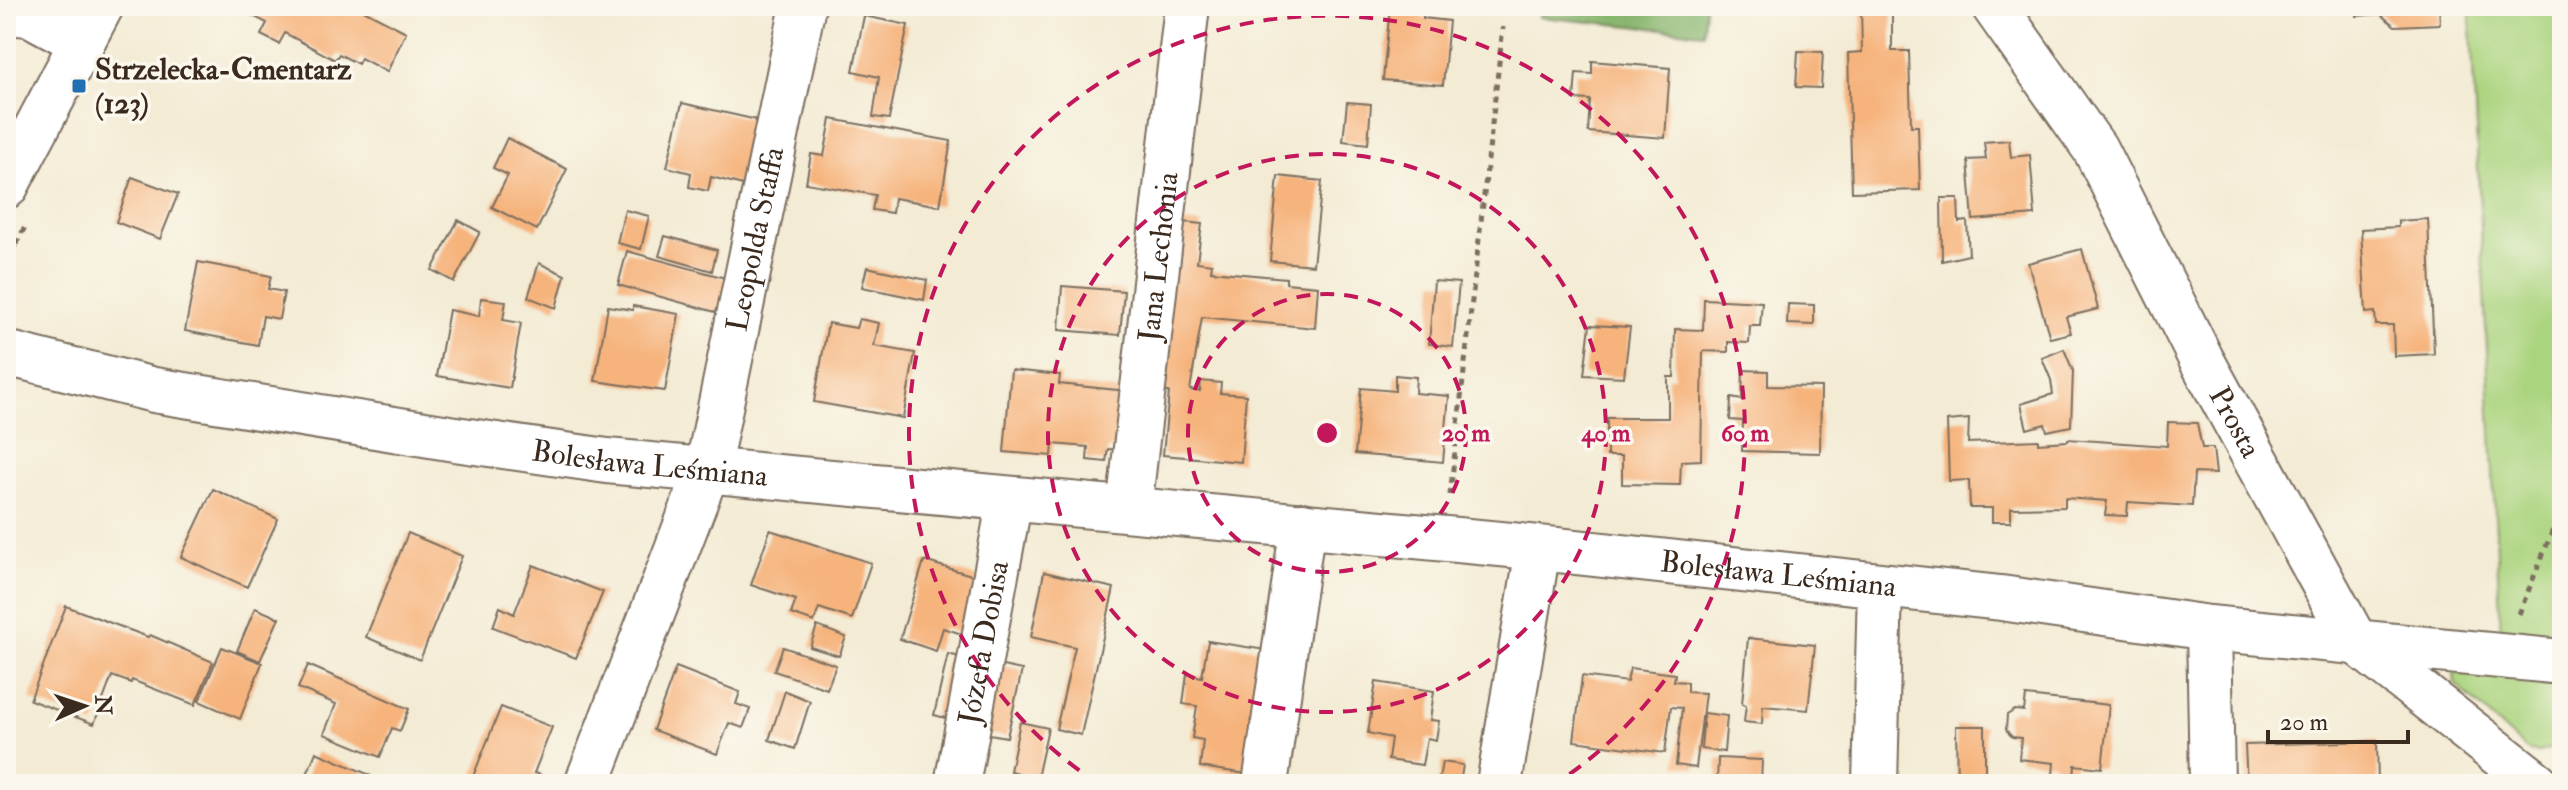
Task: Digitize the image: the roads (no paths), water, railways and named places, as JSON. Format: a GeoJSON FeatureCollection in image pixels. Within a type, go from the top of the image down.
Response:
{"type":"FeatureCollection","features":[{"type":"Feature","properties":{"kind":"street","name":"Leopolda Staffa"},"geometry":{"type":"LineString","coordinates":[[587,784],[707,471],[803,6]]}},
{"type":"Feature","properties":{"kind":"street","name":"Jana Lechonia"},"geometry":{"type":"LineString","coordinates":[[1129,509],[1187,6]]}},
{"type":"Feature","properties":{"kind":"street","name":"Prosta"},"geometry":{"type":"LineString","coordinates":[[1994,6],[2095,149],[2201,359],[2355,641],[2537,784]]}},
{"type":"Feature","properties":{"kind":"street"},"geometry":{"type":"LineString","coordinates":[[6,12],[92,24],[6,186]]}},
{"type":"Feature","properties":{"kind":"street","name":"Bolesława Leśmiana"},"geometry":{"type":"LineString","coordinates":[[6,353],[184,396],[607,461],[1445,539],[2001,598],[2209,628],[2562,662]]}},
{"type":"Feature","properties":{"kind":"street","name":"Józefa Dobisa"},"geometry":{"type":"LineString","coordinates":[[957,784],[1010,499]]}},
{"type":"Feature","properties":{"kind":"street"},"geometry":{"type":"LineString","coordinates":[[1265,784],[1303,525]]}},
{"type":"Feature","properties":{"kind":"street"},"geometry":{"type":"LineString","coordinates":[[1499,784],[1538,549]]}},
{"type":"Feature","properties":{"kind":"street"},"geometry":{"type":"LineString","coordinates":[[1875,784],[1880,586]]}},
{"type":"Feature","properties":{"kind":"street"},"geometry":{"type":"LineString","coordinates":[[2209,628],[2212,784]]}},
{"type":"Feature","properties":{"kind":"place","name":"Strzelecka-Cmentarz (123)"},"geometry":{"type":"Point","coordinates":[79,86]}}]}
